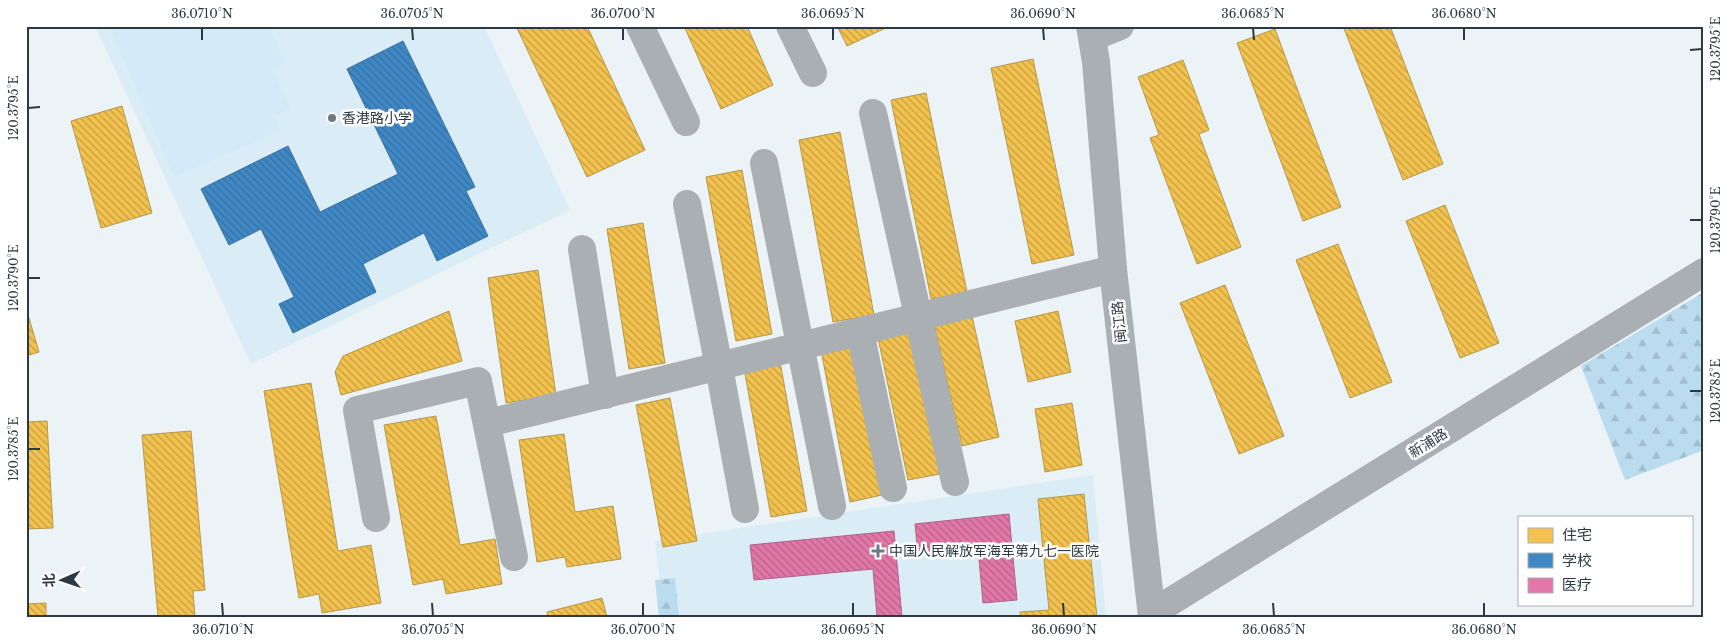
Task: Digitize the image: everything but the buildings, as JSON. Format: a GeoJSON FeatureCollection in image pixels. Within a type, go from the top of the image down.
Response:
{"type":"FeatureCollection","features":[{"type":"Feature","properties":{"kind":"street"},"geometry":{"type":"LineString","coordinates":[[640,26],[686,122]]}},
{"type":"Feature","properties":{"kind":"street"},"geometry":{"type":"LineString","coordinates":[[790,26],[813,73]]}},
{"type":"Feature","properties":{"kind":"street"},"geometry":{"type":"LineString","coordinates":[[1092,31],[1120,26]]}},
{"type":"Feature","properties":{"kind":"street","name":"闽江路"},"geometry":{"type":"LineString","coordinates":[[1092,31],[1113,269],[1152,615]]}},
{"type":"Feature","properties":{"kind":"street"},"geometry":{"type":"LineString","coordinates":[[873,113],[955,482]]}},
{"type":"Feature","properties":{"kind":"street"},"geometry":{"type":"LineString","coordinates":[[764,162],[832,506]]}},
{"type":"Feature","properties":{"kind":"street"},"geometry":{"type":"LineString","coordinates":[[687,204],[719,366],[744,509]]}},
{"type":"Feature","properties":{"kind":"street"},"geometry":{"type":"LineString","coordinates":[[582,249],[605,395]]}},
{"type":"Feature","properties":{"kind":"street"},"geometry":{"type":"LineString","coordinates":[[488,424],[1113,269]]}},
{"type":"Feature","properties":{"kind":"street","name":"新浦路"},"geometry":{"type":"LineString","coordinates":[[1152,615],[1704,272]]}},
{"type":"Feature","properties":{"kind":"street"},"geometry":{"type":"LineString","coordinates":[[860,332],[893,488]]}},
{"type":"Feature","properties":{"kind":"street"},"geometry":{"type":"LineString","coordinates":[[376,518],[357,410],[478,381],[514,557]]}},
{"type":"Feature","properties":{"kind":"shaded area","name":"香港路小学"},"geometry":{"type":"Polygon","coordinates":[[[95,26],[484,26],[570,210],[251,364],[95,26]]]}},
{"type":"Feature","properties":{"kind":"shaded area"},"geometry":{"type":"Polygon","coordinates":[[[109,26],[269,26],[285,63],[272,69],[290,109],[274,116],[280,131],[174,177],[109,26]]]}},
{"type":"Feature","properties":{"kind":"shaded area","name":"中国人民解放军海军第九七一医院"},"geometry":{"type":"Polygon","coordinates":[[[1093,475],[1106,617],[664,617],[655,541],[1093,475]]]}},
{"type":"Feature","properties":{"kind":"green space"},"geometry":{"type":"Polygon","coordinates":[[[1704,292],[1704,450],[1625,480],[1581,366],[1704,292]]]}},
{"type":"Feature","properties":{"kind":"green space"},"geometry":{"type":"Polygon","coordinates":[[[675,578],[679,617],[659,617],[655,580],[675,578]]]}},
{"type":"Feature","properties":{"kind":"place","name":"香港路小学"},"geometry":{"type":"Point","coordinates":[332,118]}},
{"type":"Feature","properties":{"kind":"place","name":"中国人民解放军海军第九七一医院"},"geometry":{"type":"Point","coordinates":[878,551]}}]}
